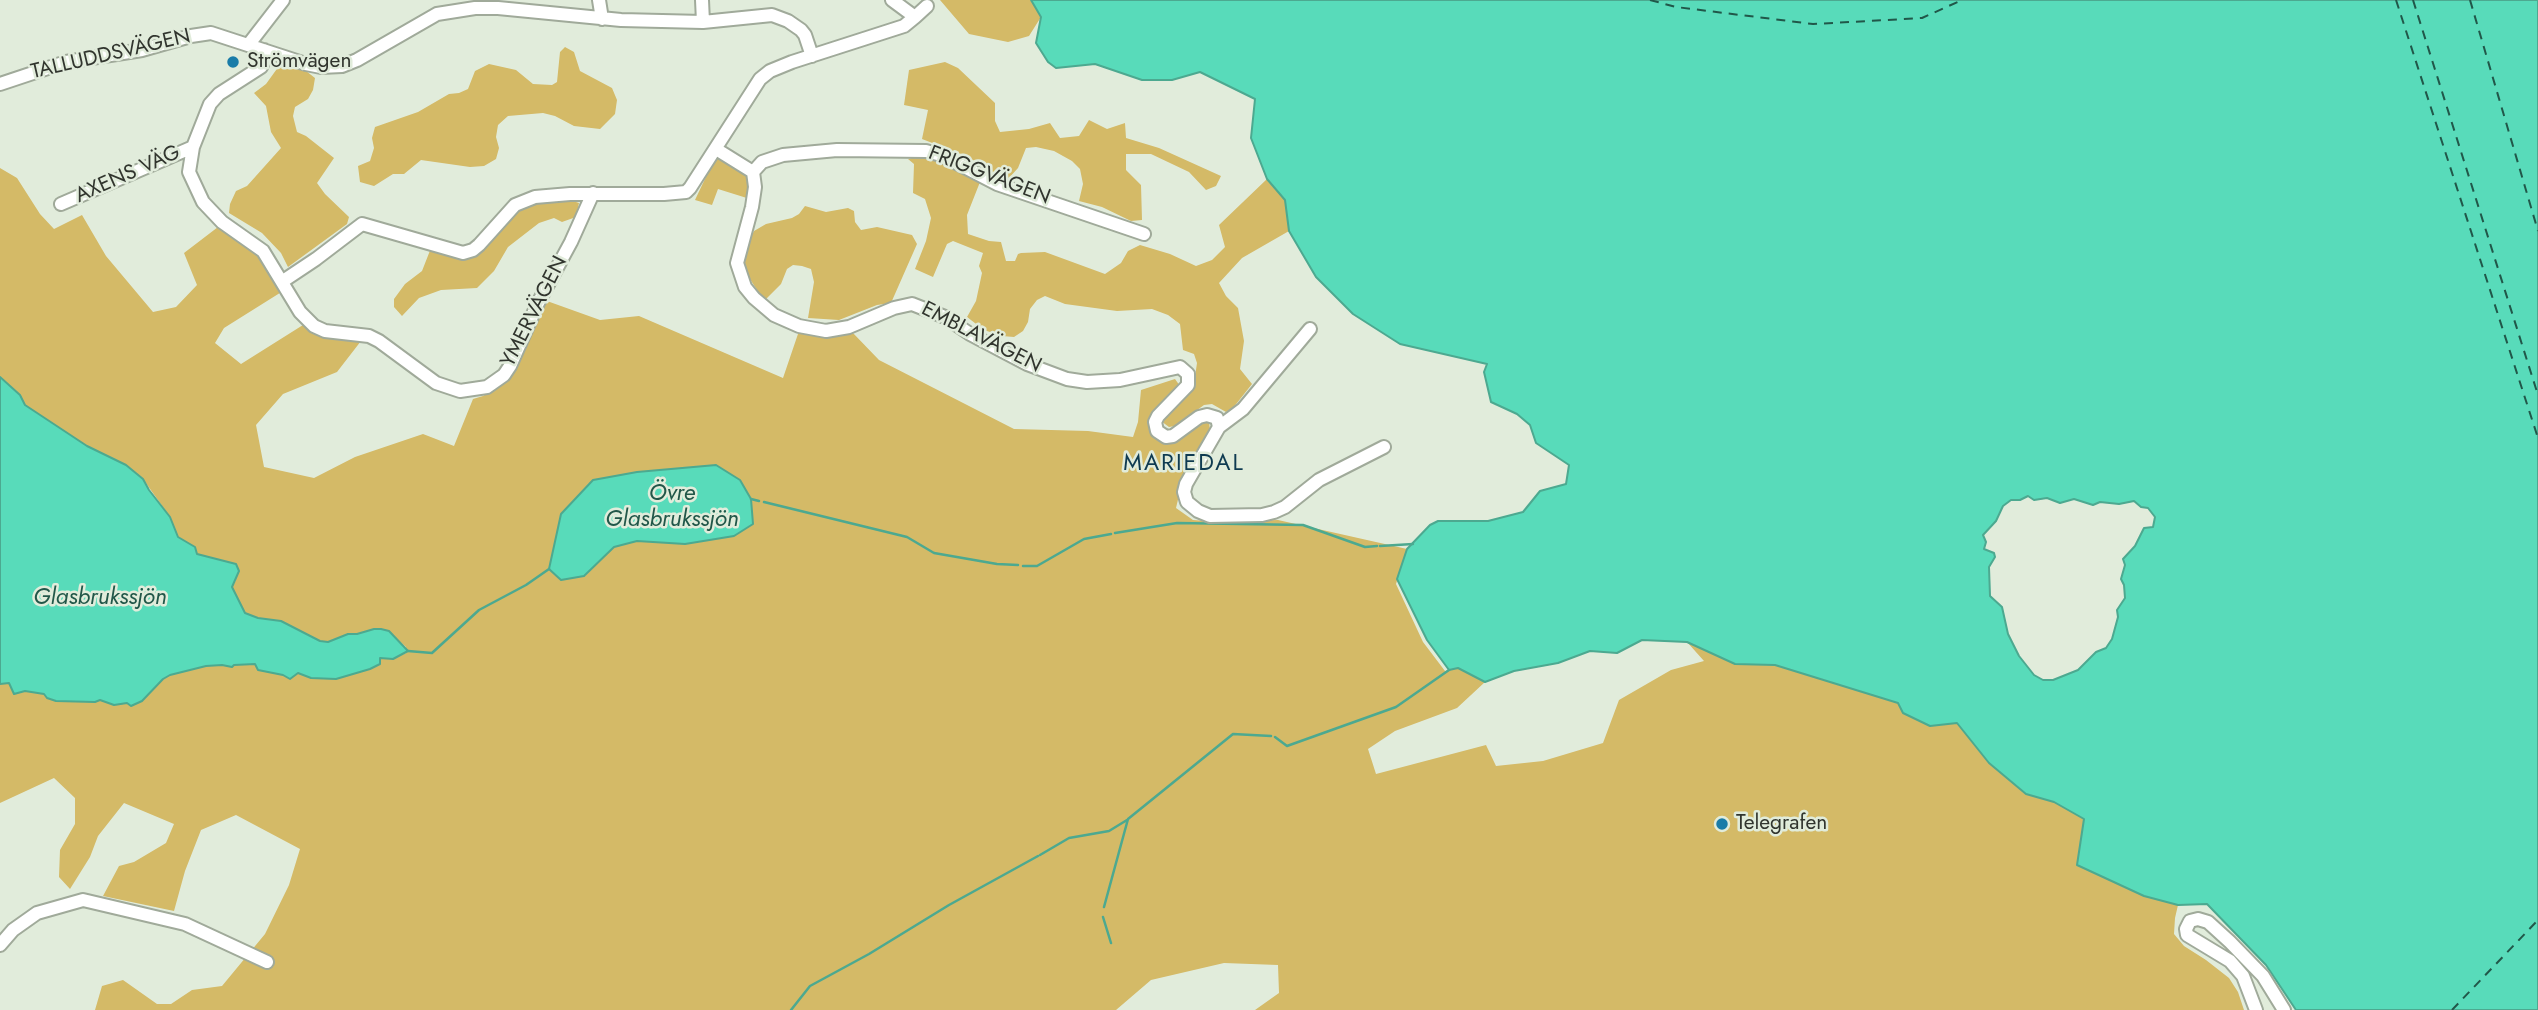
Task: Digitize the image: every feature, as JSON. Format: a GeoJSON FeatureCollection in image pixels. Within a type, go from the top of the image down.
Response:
{"type":"FeatureCollection","features":[{"type":"Feature","properties":{"kind":"street"},"geometry":{"type":"LineString","coordinates":[[249,44],[283,0]]}},
{"type":"Feature","properties":{"kind":"street"},"geometry":{"type":"LineString","coordinates":[[599,0],[602,19]]}},
{"type":"Feature","properties":{"kind":"street"},"geometry":{"type":"LineString","coordinates":[[702,0],[703,22]]}},
{"type":"Feature","properties":{"kind":"street"},"geometry":{"type":"LineString","coordinates":[[892,0],[915,17]]}},
{"type":"Feature","properties":{"kind":"street"},"geometry":{"type":"LineString","coordinates":[[283,281],[362,224],[463,253],[479,245],[508,212],[535,197],[593,193],[664,194],[686,191],[760,79],[770,71],[898,28],[927,6]]}},
{"type":"Feature","properties":{"kind":"street","name":"TALLUDDSVÄGEN"},"geometry":{"type":"LineString","coordinates":[[0,83],[66,62],[142,50],[198,34],[219,34],[314,66],[342,66],[358,60],[437,14],[475,8],[602,19],[703,22],[766,14],[780,17],[805,35],[812,56]]}},
{"type":"Feature","properties":{"kind":"street","name":"AXENS VÄG"},"geometry":{"type":"LineString","coordinates":[[61,204],[193,147],[210,104],[219,94],[261,67],[266,56],[264,50]]}},
{"type":"Feature","properties":{"kind":"street","name":"YMERVÄGEN"},"geometry":{"type":"LineString","coordinates":[[193,147],[190,172],[203,202],[222,222],[263,251],[300,312],[314,326],[325,331],[369,336],[386,345],[436,383],[460,391],[479,389],[495,382],[510,366],[593,193]]}},
{"type":"Feature","properties":{"kind":"street"},"geometry":{"type":"LineString","coordinates":[[716,149],[753,172]]}},
{"type":"Feature","properties":{"kind":"street","name":"FRIGGVÄGEN"},"geometry":{"type":"LineString","coordinates":[[753,172],[762,162],[783,155],[846,150],[926,151],[941,155],[997,184],[1144,234]]}},
{"type":"Feature","properties":{"kind":"street","name":"EMBLAVÄGEN"},"geometry":{"type":"LineString","coordinates":[[753,172],[754,197],[737,262],[745,287],[754,298],[783,319],[818,331],[833,330],[849,327],[894,308],[912,304],[945,317],[970,334],[1020,360],[1067,379],[1111,381],[1173,367],[1183,368],[1189,377],[1188,385],[1158,416],[1155,424],[1157,431],[1170,437],[1199,417],[1207,415],[1217,418],[1219,427]]}},
{"type":"Feature","properties":{"kind":"street"},"geometry":{"type":"LineString","coordinates":[[1310,329],[1243,408],[1219,427],[1192,470],[1184,492],[1186,499],[1192,507],[1210,516],[1274,513],[1319,480],[1384,447]]}},
{"type":"Feature","properties":{"kind":"street"},"geometry":{"type":"LineString","coordinates":[[0,945],[13,930],[37,913],[83,900],[185,924],[267,962]]}},
{"type":"Feature","properties":{"kind":"street"},"geometry":{"type":"LineString","coordinates":[[2256,1010],[2243,976],[2230,961],[2187,935],[2187,924],[2190,921],[2198,919],[2208,922],[2230,942],[2263,976],[2284,1010]]}},
{"type":"Feature","properties":{"kind":"shaded area"},"geometry":{"type":"Polygon","coordinates":[[[940,0],[1031,0],[1041,17],[1029,36],[1008,42],[969,34],[940,0]]]}},
{"type":"Feature","properties":{"kind":"shaded area"},"geometry":{"type":"Polygon","coordinates":[[[565,47],[574,52],[580,71],[612,88],[617,100],[615,114],[600,129],[574,126],[543,113],[508,116],[498,125],[496,137],[499,148],[496,159],[484,166],[470,167],[421,160],[404,174],[393,174],[374,186],[360,182],[358,166],[370,161],[375,127],[418,112],[449,94],[468,89],[475,71],[489,64],[516,70],[533,84],[552,85],[557,82],[560,52],[565,47]]]}},
{"type":"Feature","properties":{"kind":"shaded area"},"geometry":{"type":"Polygon","coordinates":[[[945,62],[958,68],[995,103],[995,121],[1000,132],[1029,129],[1050,123],[1060,138],[1079,136],[1089,120],[1107,129],[1125,123],[1126,138],[1159,148],[1221,176],[1216,186],[1206,190],[1189,172],[1151,154],[1126,154],[1126,170],[1141,185],[1142,220],[1131,221],[1102,207],[1079,201],[1083,184],[1080,169],[1054,151],[1026,148],[1018,168],[1009,178],[996,174],[966,156],[922,139],[928,110],[904,105],[909,70],[945,62]]]}},
{"type":"Feature","properties":{"kind":"shaded area"},"geometry":{"type":"Polygon","coordinates":[[[287,63],[315,78],[308,99],[295,107],[293,116],[297,132],[334,158],[317,183],[349,217],[347,224],[288,267],[281,253],[262,233],[229,213],[236,191],[247,186],[281,148],[271,132],[266,106],[254,93],[266,84],[279,66],[287,63]]]}},
{"type":"Feature","properties":{"kind":"shaded area"},"geometry":{"type":"Polygon","coordinates":[[[920,156],[944,162],[980,182],[967,215],[968,234],[1001,242],[1006,261],[1015,261],[1021,253],[1045,252],[1105,274],[1121,263],[1128,251],[1140,245],[1170,254],[1196,266],[1212,260],[1225,247],[1219,225],[1267,179],[1285,200],[1289,231],[1242,258],[1219,283],[1226,296],[1238,308],[1244,341],[1240,369],[1252,384],[1233,408],[1226,412],[1212,404],[1204,405],[1175,426],[1169,427],[1161,421],[1194,384],[1197,363],[1194,354],[1183,350],[1180,324],[1168,315],[1152,309],[1117,311],[1065,304],[1045,296],[1037,300],[1030,309],[1023,331],[1014,337],[984,330],[967,317],[976,301],[983,253],[953,241],[947,244],[933,277],[915,269],[926,241],[931,218],[925,199],[913,193],[914,164],[908,159],[920,156]]]}},
{"type":"Feature","properties":{"kind":"shaded area"},"geometry":{"type":"Polygon","coordinates":[[[717,158],[748,174],[750,199],[718,189],[712,205],[695,200],[717,158]]]}},
{"type":"Feature","properties":{"kind":"shaded area"},"geometry":{"type":"Polygon","coordinates":[[[0,168],[17,178],[40,214],[54,229],[82,215],[106,256],[153,312],[176,307],[197,285],[184,253],[218,227],[257,253],[283,291],[224,328],[215,343],[241,364],[303,325],[315,334],[361,341],[337,372],[283,394],[256,425],[264,467],[314,478],[355,457],[423,434],[454,446],[473,399],[483,396],[509,379],[547,301],[600,320],[639,316],[783,378],[799,331],[825,337],[852,332],[879,360],[1014,429],[1088,431],[1133,437],[1138,422],[1141,390],[1175,379],[1180,386],[1151,416],[1153,433],[1159,441],[1170,442],[1201,419],[1209,422],[1210,430],[1209,438],[1180,491],[1176,508],[1193,520],[1278,520],[1407,549],[1396,584],[1423,642],[1445,671],[1458,668],[1485,682],[1457,708],[1395,731],[1368,749],[1376,774],[1486,745],[1496,766],[1543,761],[1603,743],[1619,700],[1671,670],[1704,661],[1687,642],[1735,664],[1775,665],[1898,703],[1930,726],[1957,723],[1989,763],[2026,794],[2054,802],[2084,819],[2144,896],[2178,905],[2174,934],[2184,946],[2229,978],[2238,992],[2244,1010],[1255,1010],[1279,993],[1278,965],[1224,963],[1151,980],[1116,1010],[95,1010],[102,986],[123,980],[157,1004],[171,1004],[192,990],[222,986],[265,934],[289,885],[300,849],[236,815],[201,830],[185,871],[174,911],[103,896],[119,866],[134,862],[166,843],[174,824],[124,803],[98,836],[90,857],[70,889],[59,877],[60,850],[75,824],[75,798],[54,778],[0,803],[0,684],[9,683],[12,688],[44,694],[56,701],[100,700],[114,705],[127,703],[131,706],[142,701],[170,675],[206,666],[255,664],[258,670],[290,678],[298,673],[311,678],[336,679],[370,669],[380,657],[393,659],[406,653],[406,647],[389,632],[365,631],[328,642],[320,641],[281,621],[244,613],[232,587],[236,580],[236,564],[197,554],[195,547],[178,537],[170,517],[143,479],[126,465],[87,446],[25,405],[20,395],[0,377],[0,168]],[[686,470],[638,472],[593,480],[585,576],[614,547],[637,541],[685,544],[686,470]]]}},
{"type":"Feature","properties":{"kind":"shaded area"},"geometry":{"type":"Polygon","coordinates":[[[570,200],[579,203],[576,217],[562,222],[554,218],[539,223],[508,247],[494,271],[477,288],[441,290],[419,298],[402,316],[394,307],[394,299],[405,284],[422,271],[431,248],[463,256],[524,206],[537,202],[570,200]]]}},
{"type":"Feature","properties":{"kind":"shaded area"},"geometry":{"type":"Polygon","coordinates":[[[805,206],[826,212],[848,208],[854,211],[855,222],[861,230],[877,227],[912,235],[917,244],[891,303],[877,305],[839,320],[808,318],[814,282],[811,269],[793,265],[787,269],[781,284],[766,299],[759,293],[744,270],[746,246],[754,231],[766,224],[792,218],[805,206]]]}},
{"type":"Feature","properties":{"kind":"water"},"geometry":{"type":"Polygon","coordinates":[[[1031,0],[2538,0],[2538,1010],[2296,1010],[2266,965],[2207,904],[2178,905],[2144,896],[2077,865],[2084,819],[2054,802],[2026,794],[1989,763],[1957,723],[1930,726],[1903,713],[1898,703],[1775,665],[1735,664],[1687,642],[1642,640],[1617,653],[1590,651],[1558,663],[1514,671],[1485,682],[1458,668],[1449,670],[1427,640],[1397,579],[1407,549],[1430,525],[1438,521],[1488,521],[1523,512],[1540,491],[1566,484],[1569,465],[1536,443],[1530,425],[1517,414],[1491,402],[1484,372],[1487,364],[1400,344],[1353,314],[1316,277],[1289,231],[1285,200],[1267,179],[1251,138],[1255,99],[1200,72],[1172,80],[1142,80],[1095,64],[1056,68],[1048,62],[1036,43],[1041,17],[1031,0]],[[2028,496],[2011,500],[2003,506],[1996,521],[1983,535],[1986,542],[1984,549],[1994,553],[1995,557],[1989,567],[1990,596],[2002,607],[2008,634],[2019,656],[2034,675],[2043,680],[2053,680],[2078,670],[2096,652],[2106,648],[2112,639],[2118,617],[2117,610],[2125,598],[2121,579],[2125,565],[2123,559],[2135,546],[2144,528],[2153,527],[2155,517],[2148,508],[2141,507],[2134,501],[2119,504],[2100,502],[2093,505],[2074,499],[2060,503],[2047,498],[2034,500],[2028,496]]]}},
{"type":"Feature","properties":{"kind":"water","name":"Glasbrukssjön"},"geometry":{"type":"Polygon","coordinates":[[[0,377],[20,395],[25,405],[87,446],[126,465],[143,479],[170,517],[178,537],[195,547],[197,554],[236,564],[239,571],[232,587],[245,613],[281,621],[320,641],[328,642],[348,634],[381,629],[389,631],[408,651],[393,659],[380,658],[380,664],[370,669],[336,679],[311,678],[298,673],[290,679],[258,670],[255,664],[206,666],[170,675],[142,701],[131,706],[127,703],[114,705],[100,700],[56,701],[44,694],[25,691],[14,694],[9,683],[0,684],[0,377]]]}},
{"type":"Feature","properties":{"kind":"water","name":"Övre Glasbrukssjön"},"geometry":{"type":"Polygon","coordinates":[[[716,465],[740,480],[751,499],[753,524],[734,536],[685,544],[637,541],[614,547],[584,576],[561,580],[549,569],[561,514],[593,480],[637,472],[716,465]]]}},
{"type":"Feature","properties":{"kind":"waterway"},"geometry":{"type":"LineString","coordinates":[[751,499],[759,501]]}},
{"type":"Feature","properties":{"kind":"waterway"},"geometry":{"type":"LineString","coordinates":[[764,502],[907,537],[934,553],[1018,565]]}},
{"type":"Feature","properties":{"kind":"waterway"},"geometry":{"type":"LineString","coordinates":[[1115,533],[1177,523],[1303,525],[1365,547],[1377,546]]}},
{"type":"Feature","properties":{"kind":"waterway"},"geometry":{"type":"LineString","coordinates":[[1023,566],[1037,566],[1084,539],[1111,534]]}},
{"type":"Feature","properties":{"kind":"waterway"},"geometry":{"type":"LineString","coordinates":[[1380,546],[1413,544]]}},
{"type":"Feature","properties":{"kind":"waterway"},"geometry":{"type":"LineString","coordinates":[[408,651],[432,653],[479,610],[526,585],[549,569]]}},
{"type":"Feature","properties":{"kind":"waterway"},"geometry":{"type":"LineString","coordinates":[[1275,737],[1287,746],[1396,707],[1449,670]]}},
{"type":"Feature","properties":{"kind":"waterway"},"geometry":{"type":"LineString","coordinates":[[1104,907],[1128,819],[1233,734],[1271,736]]}},
{"type":"Feature","properties":{"kind":"waterway"},"geometry":{"type":"LineString","coordinates":[[1040,855],[1069,838],[1109,831],[1127,820]]}},
{"type":"Feature","properties":{"kind":"waterway"},"geometry":{"type":"LineString","coordinates":[[791,1010],[810,986],[1038,856]]}},
{"type":"Feature","properties":{"kind":"waterway"},"geometry":{"type":"LineString","coordinates":[[1103,917],[1111,943]]}},
{"type":"Feature","properties":{"kind":"ferry route"},"geometry":{"type":"LineString","coordinates":[[1650,0],[1676,7],[1813,24],[1922,18],[1962,0]]}},
{"type":"Feature","properties":{"kind":"ferry route"},"geometry":{"type":"LineString","coordinates":[[2396,0],[2538,438]]}},
{"type":"Feature","properties":{"kind":"ferry route"},"geometry":{"type":"LineString","coordinates":[[2413,0],[2538,395]]}},
{"type":"Feature","properties":{"kind":"ferry route"},"geometry":{"type":"LineString","coordinates":[[2470,0],[2538,231]]}},
{"type":"Feature","properties":{"kind":"ferry route"},"geometry":{"type":"LineString","coordinates":[[2452,1010],[2538,920]]}},
{"type":"Feature","properties":{"kind":"place","name":"Strömvägen"},"geometry":{"type":"Point","coordinates":[233,62]}},
{"type":"Feature","properties":{"kind":"place","name":"Telegrafen"},"geometry":{"type":"Point","coordinates":[1722,824]}},
{"type":"Feature","properties":{"kind":"district","name":"MARIEDAL"},"geometry":{"type":"Point","coordinates":[1184,464]}}]}
